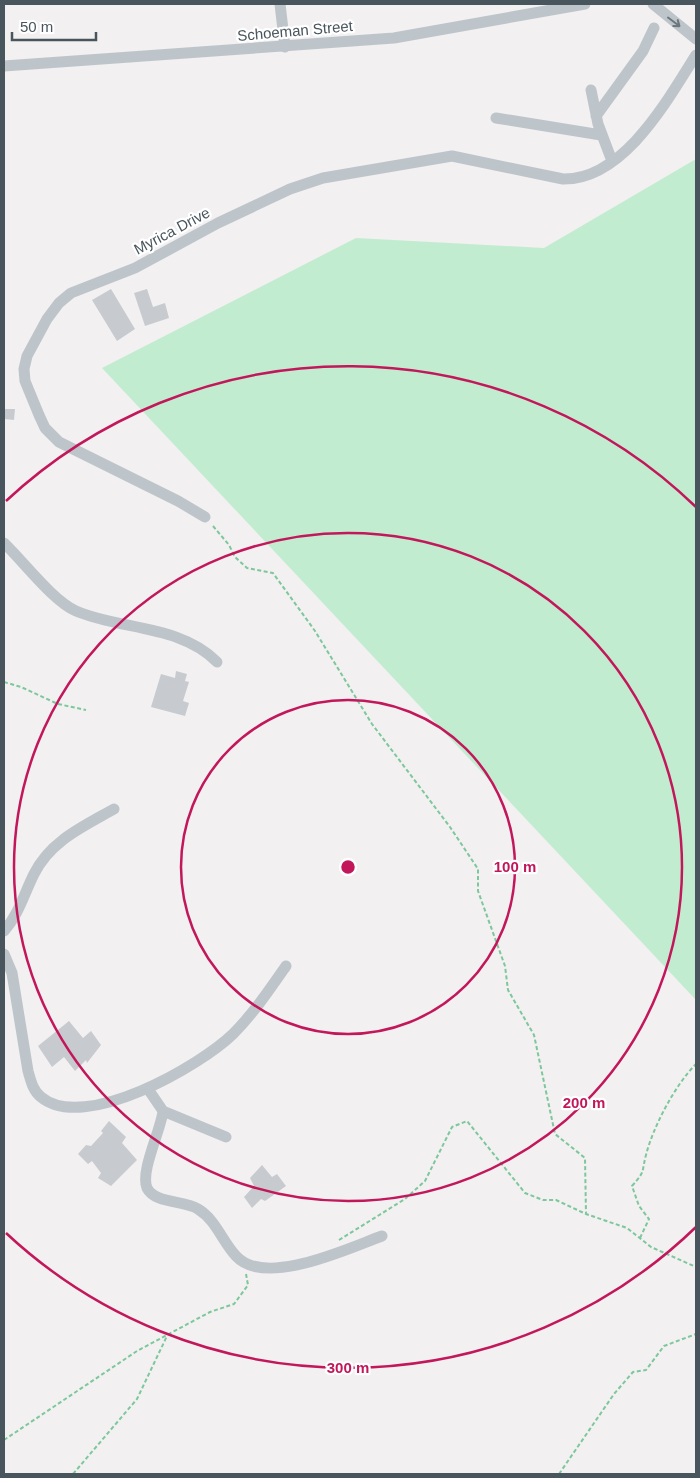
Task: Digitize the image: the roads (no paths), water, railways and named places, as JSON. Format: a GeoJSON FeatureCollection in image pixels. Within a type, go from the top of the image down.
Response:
{"type":"FeatureCollection","features":[{"type":"Feature","properties":{"kind":"street"},"geometry":{"type":"LineString","coordinates":[[280,4],[284,47]]}},
{"type":"Feature","properties":{"kind":"street","name":"Schoeman Street"},"geometry":{"type":"LineString","coordinates":[[4,66],[284,47],[432,33],[585,4]]}},
{"type":"Feature","properties":{"kind":"street"},"geometry":{"type":"LineString","coordinates":[[653,4],[696,39]]}},
{"type":"Feature","properties":{"kind":"street"},"geometry":{"type":"LineString","coordinates":[[596,116],[643,51],[654,28]]}},
{"type":"Feature","properties":{"kind":"street","name":"Myrica Drive"},"geometry":{"type":"LineString","coordinates":[[205,517],[178,501],[59,442],[46,428],[25,382],[24,369],[27,356],[47,319],[59,303],[71,293],[135,268],[218,223],[290,189],[323,178],[452,156],[518,171],[575,179],[612,161],[632,145],[651,124],[696,55]]}},
{"type":"Feature","properties":{"kind":"street"},"geometry":{"type":"LineString","coordinates":[[591,90],[601,135],[612,161]]}},
{"type":"Feature","properties":{"kind":"street"},"geometry":{"type":"LineString","coordinates":[[496,118],[601,135]]}},
{"type":"Feature","properties":{"kind":"street"},"geometry":{"type":"LineString","coordinates":[[4,543],[48,588],[74,610],[178,638],[199,646],[217,662]]}},
{"type":"Feature","properties":{"kind":"street"},"geometry":{"type":"LineString","coordinates":[[4,931],[15,918],[35,872],[57,843],[114,809]]}},
{"type":"Feature","properties":{"kind":"street"},"geometry":{"type":"LineString","coordinates":[[4,954],[12,973],[32,1086],[42,1098],[52,1104],[76,1108],[99,1104],[148,1089],[177,1075],[232,1035],[270,990],[286,966]]}},
{"type":"Feature","properties":{"kind":"street"},"geometry":{"type":"LineString","coordinates":[[148,1089],[163,1111],[189,1123],[226,1136]]}},
{"type":"Feature","properties":{"kind":"street"},"geometry":{"type":"LineString","coordinates":[[163,1111],[162,1122],[146,1172],[147,1187],[151,1193],[188,1204],[200,1210],[213,1222],[236,1256],[244,1262],[265,1269],[285,1269],[382,1236]]}}]}
